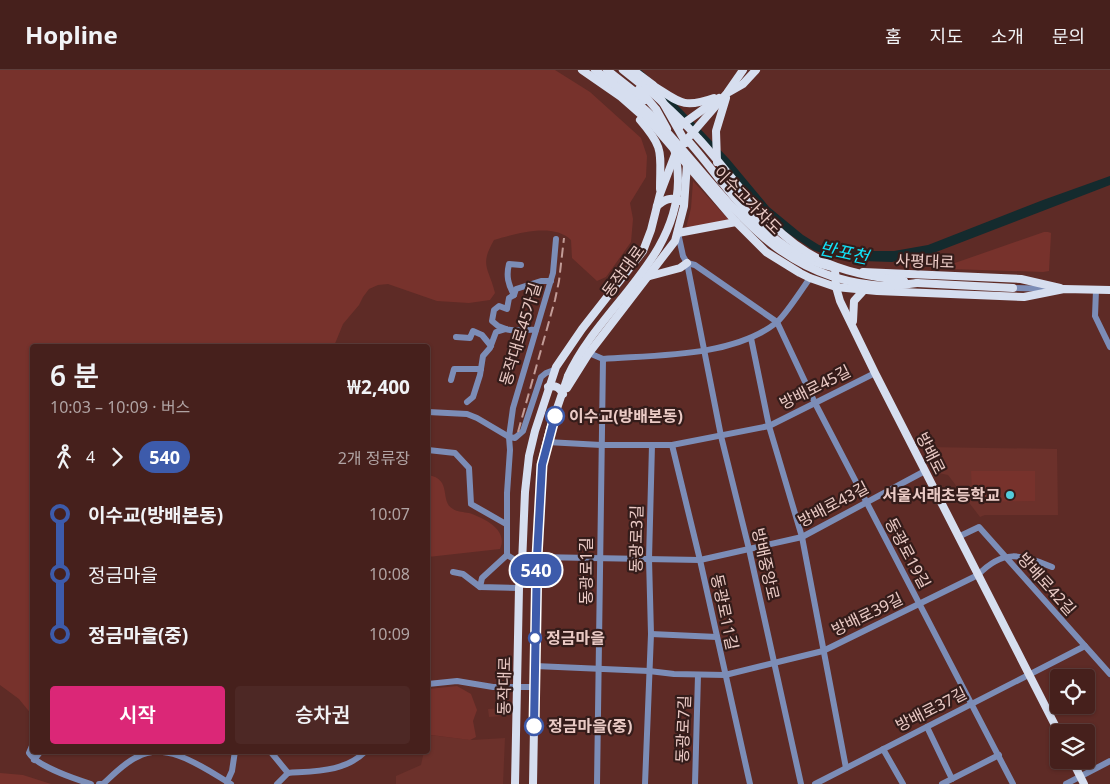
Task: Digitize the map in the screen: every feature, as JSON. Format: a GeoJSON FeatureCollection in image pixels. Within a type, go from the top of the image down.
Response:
{"type":"FeatureCollection","features":[{"type":"Feature","properties":{"kind":"main road","name":"동작대로"},"geometry":{"type":"LineString","coordinates":[[582,70],[621,97],[654,126],[687,165]]}},
{"type":"Feature","properties":{"kind":"main road","name":"이수고가차도"},"geometry":{"type":"LineString","coordinates":[[595,70],[653,118],[740,217],[777,248],[828,275],[888,286],[917,283]]}},
{"type":"Feature","properties":{"kind":"main road"},"geometry":{"type":"LineString","coordinates":[[607,70],[679,126],[743,84],[756,70]]}},
{"type":"Feature","properties":{"kind":"main road","name":"동작대로"},"geometry":{"type":"LineString","coordinates":[[533,784],[537,557],[542,465],[547,442],[568,376],[582,348],[641,273],[664,238],[671,223],[678,191],[678,169],[673,143],[656,109],[640,89],[615,70]]}},
{"type":"Feature","properties":{"kind":"main road","name":"이수고가차도"},"geometry":{"type":"LineString","coordinates":[[623,70],[658,98],[698,138],[762,215],[792,242],[819,259],[847,270],[917,283],[1013,288]]}},
{"type":"Feature","properties":{"kind":"main road","name":"동작대로"},"geometry":{"type":"LineString","coordinates":[[563,394],[589,353],[669,250],[678,233],[684,206],[688,141],[653,85],[633,70]]}},
{"type":"Feature","properties":{"kind":"main road"},"geometry":{"type":"LineString","coordinates":[[688,141],[692,133],[727,93],[743,70]]}},
{"type":"Feature","properties":{"kind":"main road"},"geometry":{"type":"LineString","coordinates":[[653,85],[683,104],[695,104],[727,93]]}},
{"type":"Feature","properties":{"kind":"main road"},"geometry":{"type":"LineString","coordinates":[[720,178],[716,131],[727,93]]}},
{"type":"Feature","properties":{"kind":"main road","name":"동작대로"},"geometry":{"type":"LineString","coordinates":[[621,97],[655,138],[659,146],[660,194]]}},
{"type":"Feature","properties":{"kind":"main road","name":"동작대로"},"geometry":{"type":"LineString","coordinates":[[515,784],[519,588],[525,492],[529,456],[535,431],[554,370],[582,329],[643,250],[651,230],[660,194],[676,152],[688,141]]}},
{"type":"Feature","properties":{"kind":"main road","name":"사평대로"},"geometry":{"type":"LineString","coordinates":[[688,141],[706,160],[750,216],[788,248],[815,263],[835,268],[888,274],[1021,280],[1064,290]]}},
{"type":"Feature","properties":{"kind":"main road","name":"사평대로"},"geometry":{"type":"LineString","coordinates":[[687,165],[736,222],[766,252],[810,278],[836,286],[877,291],[1024,297],[1064,290],[1110,290]]}},
{"type":"Feature","properties":{"kind":"main road"},"geometry":{"type":"LineString","coordinates":[[657,206],[666,199],[673,198],[679,200],[684,206]]}},
{"type":"Feature","properties":{"kind":"main road"},"geometry":{"type":"LineString","coordinates":[[678,233],[736,222]]}},
{"type":"Feature","properties":{"kind":"main road"},"geometry":{"type":"LineString","coordinates":[[650,276],[680,268],[687,263]]}},
{"type":"Feature","properties":{"kind":"main road","name":"방배로"},"geometry":{"type":"LineString","coordinates":[[835,268],[836,286],[840,301],[874,372],[1054,724]]}},
{"type":"Feature","properties":{"kind":"main road"},"geometry":{"type":"LineString","coordinates":[[836,286],[848,279],[888,274]]}},
{"type":"Feature","properties":{"kind":"main road"},"geometry":{"type":"LineString","coordinates":[[876,275],[868,280],[867,283],[868,287],[877,291]]}},
{"type":"Feature","properties":{"kind":"main road"},"geometry":{"type":"LineString","coordinates":[[853,326],[854,301],[864,290]]}},
{"type":"Feature","properties":{"kind":"main road"},"geometry":{"type":"LineString","coordinates":[[548,387],[559,388],[563,394]]}},
{"type":"Feature","properties":{"kind":"main road"},"geometry":{"type":"LineString","coordinates":[[1077,769],[1083,780]]}},
{"type":"Feature","properties":{"kind":"street","name":"방배중앙로"},"geometry":{"type":"LineString","coordinates":[[678,233],[683,256],[687,263],[721,436],[749,549],[801,784]]}},
{"type":"Feature","properties":{"kind":"street","name":"동작대로45가길"},"geometry":{"type":"LineString","coordinates":[[509,437],[512,408],[553,273],[556,239]]}},
{"type":"Feature","properties":{"kind":"street"},"geometry":{"type":"LineString","coordinates":[[687,263],[695,265],[777,322]]}},
{"type":"Feature","properties":{"kind":"street"},"geometry":{"type":"LineString","coordinates":[[514,295],[507,279],[507,272],[509,264],[521,265]]}},
{"type":"Feature","properties":{"kind":"street"},"geometry":{"type":"LineString","coordinates":[[589,353],[602,359],[705,351],[752,338],[777,322],[810,278]]}},
{"type":"Feature","properties":{"kind":"street"},"geometry":{"type":"LineString","coordinates":[[536,330],[510,331],[492,321],[494,310],[499,306],[508,310],[509,298],[514,295],[516,289],[541,281],[551,281]]}},
{"type":"Feature","properties":{"kind":"street","name":"사평대로"},"geometry":{"type":"LineString","coordinates":[[1013,288],[1064,290]]}},
{"type":"Feature","properties":{"kind":"street"},"geometry":{"type":"LineString","coordinates":[[1096,290],[1095,316],[1110,347]]}},
{"type":"Feature","properties":{"kind":"street","name":"동광로19길"},"geometry":{"type":"LineString","coordinates":[[777,322],[815,403],[866,503],[1013,784]]}},
{"type":"Feature","properties":{"kind":"street"},"geometry":{"type":"LineString","coordinates":[[467,402],[473,397],[483,356],[491,346],[496,332],[506,329]]}},
{"type":"Feature","properties":{"kind":"street"},"geometry":{"type":"LineString","coordinates":[[456,337],[470,338],[473,330],[482,335],[491,346]]}},
{"type":"Feature","properties":{"kind":"street"},"geometry":{"type":"LineString","coordinates":[[752,338],[769,426]]}},
{"type":"Feature","properties":{"kind":"street","name":"동광로1길"},"geometry":{"type":"LineString","coordinates":[[597,784],[600,670],[602,359]]}},
{"type":"Feature","properties":{"kind":"street"},"geometry":{"type":"LineString","coordinates":[[451,380],[454,369],[481,369]]}},
{"type":"Feature","properties":{"kind":"street","name":"동작대로"},"geometry":{"type":"LineString","coordinates":[[509,437],[515,438],[522,431],[542,377],[554,370]]}},
{"type":"Feature","properties":{"kind":"street","name":"방배로45길"},"geometry":{"type":"LineString","coordinates":[[547,442],[601,445],[672,445],[769,426],[874,372]]}},
{"type":"Feature","properties":{"kind":"street"},"geometry":{"type":"LineString","coordinates":[[430,412],[467,414],[509,437],[506,524],[507,556]]}},
{"type":"Feature","properties":{"kind":"street","name":"방배로45길"},"geometry":{"type":"LineString","coordinates":[[769,426],[802,537]]}},
{"type":"Feature","properties":{"kind":"street","name":"동광로3길"},"geometry":{"type":"LineString","coordinates":[[645,784],[651,634],[649,559],[652,445]]}},
{"type":"Feature","properties":{"kind":"street","name":"동광로11길"},"geometry":{"type":"LineString","coordinates":[[672,445],[700,560],[750,784]]}},
{"type":"Feature","properties":{"kind":"street"},"geometry":{"type":"LineString","coordinates":[[430,450],[455,453],[469,468],[471,504],[506,524]]}},
{"type":"Feature","properties":{"kind":"street","name":"방배로43길"},"geometry":{"type":"LineString","coordinates":[[537,557],[700,560],[802,537],[925,471]]}},
{"type":"Feature","properties":{"kind":"street","name":"방배로42길"},"geometry":{"type":"LineString","coordinates":[[958,537],[979,527],[1110,674]]}},
{"type":"Feature","properties":{"kind":"street","name":"방배로39길"},"geometry":{"type":"LineString","coordinates":[[802,537],[823,651]]}},
{"type":"Feature","properties":{"kind":"street"},"geometry":{"type":"LineString","coordinates":[[1004,557],[1014,555],[1052,567]]}},
{"type":"Feature","properties":{"kind":"street"},"geometry":{"type":"LineString","coordinates":[[507,556],[522,564]]}},
{"type":"Feature","properties":{"kind":"street"},"geometry":{"type":"LineString","coordinates":[[480,587],[482,578],[507,556]]}},
{"type":"Feature","properties":{"kind":"street","name":"방배로39길"},"geometry":{"type":"LineString","coordinates":[[535,666],[725,675],[775,664],[823,651],[978,575],[988,565],[1004,557]]}},
{"type":"Feature","properties":{"kind":"street"},"geometry":{"type":"LineString","coordinates":[[453,572],[463,574],[480,587],[519,588]]}},
{"type":"Feature","properties":{"kind":"street"},"geometry":{"type":"LineString","coordinates":[[651,634],[717,637]]}},
{"type":"Feature","properties":{"kind":"street"},"geometry":{"type":"LineString","coordinates":[[1029,675],[1085,646]]}},
{"type":"Feature","properties":{"kind":"street"},"geometry":{"type":"LineString","coordinates":[[823,651],[846,768]]}},
{"type":"Feature","properties":{"kind":"street","name":"동광로7길"},"geometry":{"type":"LineString","coordinates":[[695,784],[698,675]]}},
{"type":"Feature","properties":{"kind":"street","name":"방배로37길"},"geometry":{"type":"LineString","coordinates":[[815,784],[1029,675]]}},
{"type":"Feature","properties":{"kind":"street"},"geometry":{"type":"LineString","coordinates":[[430,684],[457,681],[493,687],[534,687]]}},
{"type":"Feature","properties":{"kind":"street"},"geometry":{"type":"LineString","coordinates":[[927,727],[952,779]]}},
{"type":"Feature","properties":{"kind":"street"},"geometry":{"type":"LineString","coordinates":[[883,749],[903,784]]}},
{"type":"Feature","properties":{"kind":"street"},"geometry":{"type":"LineString","coordinates":[[30,751],[29,753],[34,760],[77,780],[91,784]]}},
{"type":"Feature","properties":{"kind":"street"},"geometry":{"type":"LineString","coordinates":[[34,760],[39,754]]}},
{"type":"Feature","properties":{"kind":"street"},"geometry":{"type":"LineString","coordinates":[[102,784],[138,754]]}},
{"type":"Feature","properties":{"kind":"street"},"geometry":{"type":"LineString","coordinates":[[172,754],[192,762],[229,783],[235,754]]}},
{"type":"Feature","properties":{"kind":"street"},"geometry":{"type":"LineString","coordinates":[[272,754],[288,773]]}},
{"type":"Feature","properties":{"kind":"street"},"geometry":{"type":"LineString","coordinates":[[277,784],[288,773],[334,770],[363,754]]}},
{"type":"Feature","properties":{"kind":"street"},"geometry":{"type":"LineString","coordinates":[[943,784],[999,755]]}},
{"type":"Feature","properties":{"kind":"street"},"geometry":{"type":"LineString","coordinates":[[1066,784],[1083,780],[1110,761]]}},
{"type":"Feature","properties":{"kind":"shaded area"},"geometry":{"type":"Polygon","coordinates":[[[0,70],[555,70],[590,92],[641,138],[647,156],[646,177],[630,203],[633,219],[631,242],[606,277],[597,281],[572,258],[571,240],[554,232],[533,231],[494,240],[489,249],[486,262],[495,293],[490,300],[469,303],[437,301],[388,284],[378,285],[369,289],[359,305],[343,324],[335,344],[30,344],[30,713],[19,699],[0,685],[0,70]]]}},
{"type":"Feature","properties":{"kind":"shaded area"},"geometry":{"type":"Polygon","coordinates":[[[693,181],[730,221],[686,228],[691,208],[693,181]]]}},
{"type":"Feature","properties":{"kind":"shaded area"},"geometry":{"type":"Polygon","coordinates":[[[1044,232],[1051,233],[1049,271],[950,268],[952,264],[1044,232]]]}},
{"type":"Feature","properties":{"kind":"shaded area","name":"서울서래초등학교"},"geometry":{"type":"Polygon","coordinates":[[[926,447],[1057,449],[1058,515],[985,515],[980,517],[948,475],[938,473],[926,447]]]}},
{"type":"Feature","properties":{"kind":"shaded area"},"geometry":{"type":"Polygon","coordinates":[[[971,471],[1035,471],[1035,501],[984,502],[972,491],[971,471]]]}},
{"type":"Feature","properties":{"kind":"shaded area"},"geometry":{"type":"Polygon","coordinates":[[[430,476],[436,477],[443,485],[447,501],[453,509],[475,515],[488,522],[498,531],[502,542],[500,549],[430,557],[430,476]]]}},
{"type":"Feature","properties":{"kind":"shaded area"},"geometry":{"type":"Polygon","coordinates":[[[457,686],[471,694],[477,710],[473,721],[476,737],[470,740],[430,736],[430,689],[457,686]]]}},
{"type":"Feature","properties":{"kind":"shaded area"},"geometry":{"type":"Polygon","coordinates":[[[504,708],[503,716],[489,717],[488,709],[504,708]]]}},
{"type":"Feature","properties":{"kind":"shaded area"},"geometry":{"type":"Polygon","coordinates":[[[430,735],[472,740],[505,738],[503,784],[396,784],[396,776],[421,765],[423,754],[430,754],[430,735]]]}},
{"type":"Feature","properties":{"kind":"shaded area"},"geometry":{"type":"Polygon","coordinates":[[[0,773],[23,775],[51,784],[0,784],[0,773]]]}},
{"type":"Feature","properties":{"kind":"water","name":"반포천"},"geometry":{"type":"Polygon","coordinates":[[[631,70],[641,70],[662,89],[729,159],[769,207],[803,235],[819,245],[841,251],[894,251],[928,245],[1110,176],[1110,185],[931,254],[892,262],[862,261],[833,257],[813,250],[786,232],[631,70]]]}},
{"type":"Feature","properties":{"kind":"railway"},"geometry":{"type":"LineString","coordinates":[[518,432],[555,300],[564,238]]}},
{"type":"Feature","properties":{"kind":"bus line","name":"540"},"geometry":{"type":"LineString","coordinates":[[534,726],[537,557],[542,465],[555,416]]}},
{"type":"Feature","properties":{"kind":"place","name":"이수교(방배본동)"},"geometry":{"type":"Point","coordinates":[555,416]}},
{"type":"Feature","properties":{"kind":"place","name":"서울서래초등학교"},"geometry":{"type":"Point","coordinates":[1010,495]}},
{"type":"Feature","properties":{"kind":"place","name":"정금마을"},"geometry":{"type":"Point","coordinates":[535,638]}},
{"type":"Feature","properties":{"kind":"place","name":"정금마을(중)"},"geometry":{"type":"Point","coordinates":[534,726]}}]}
